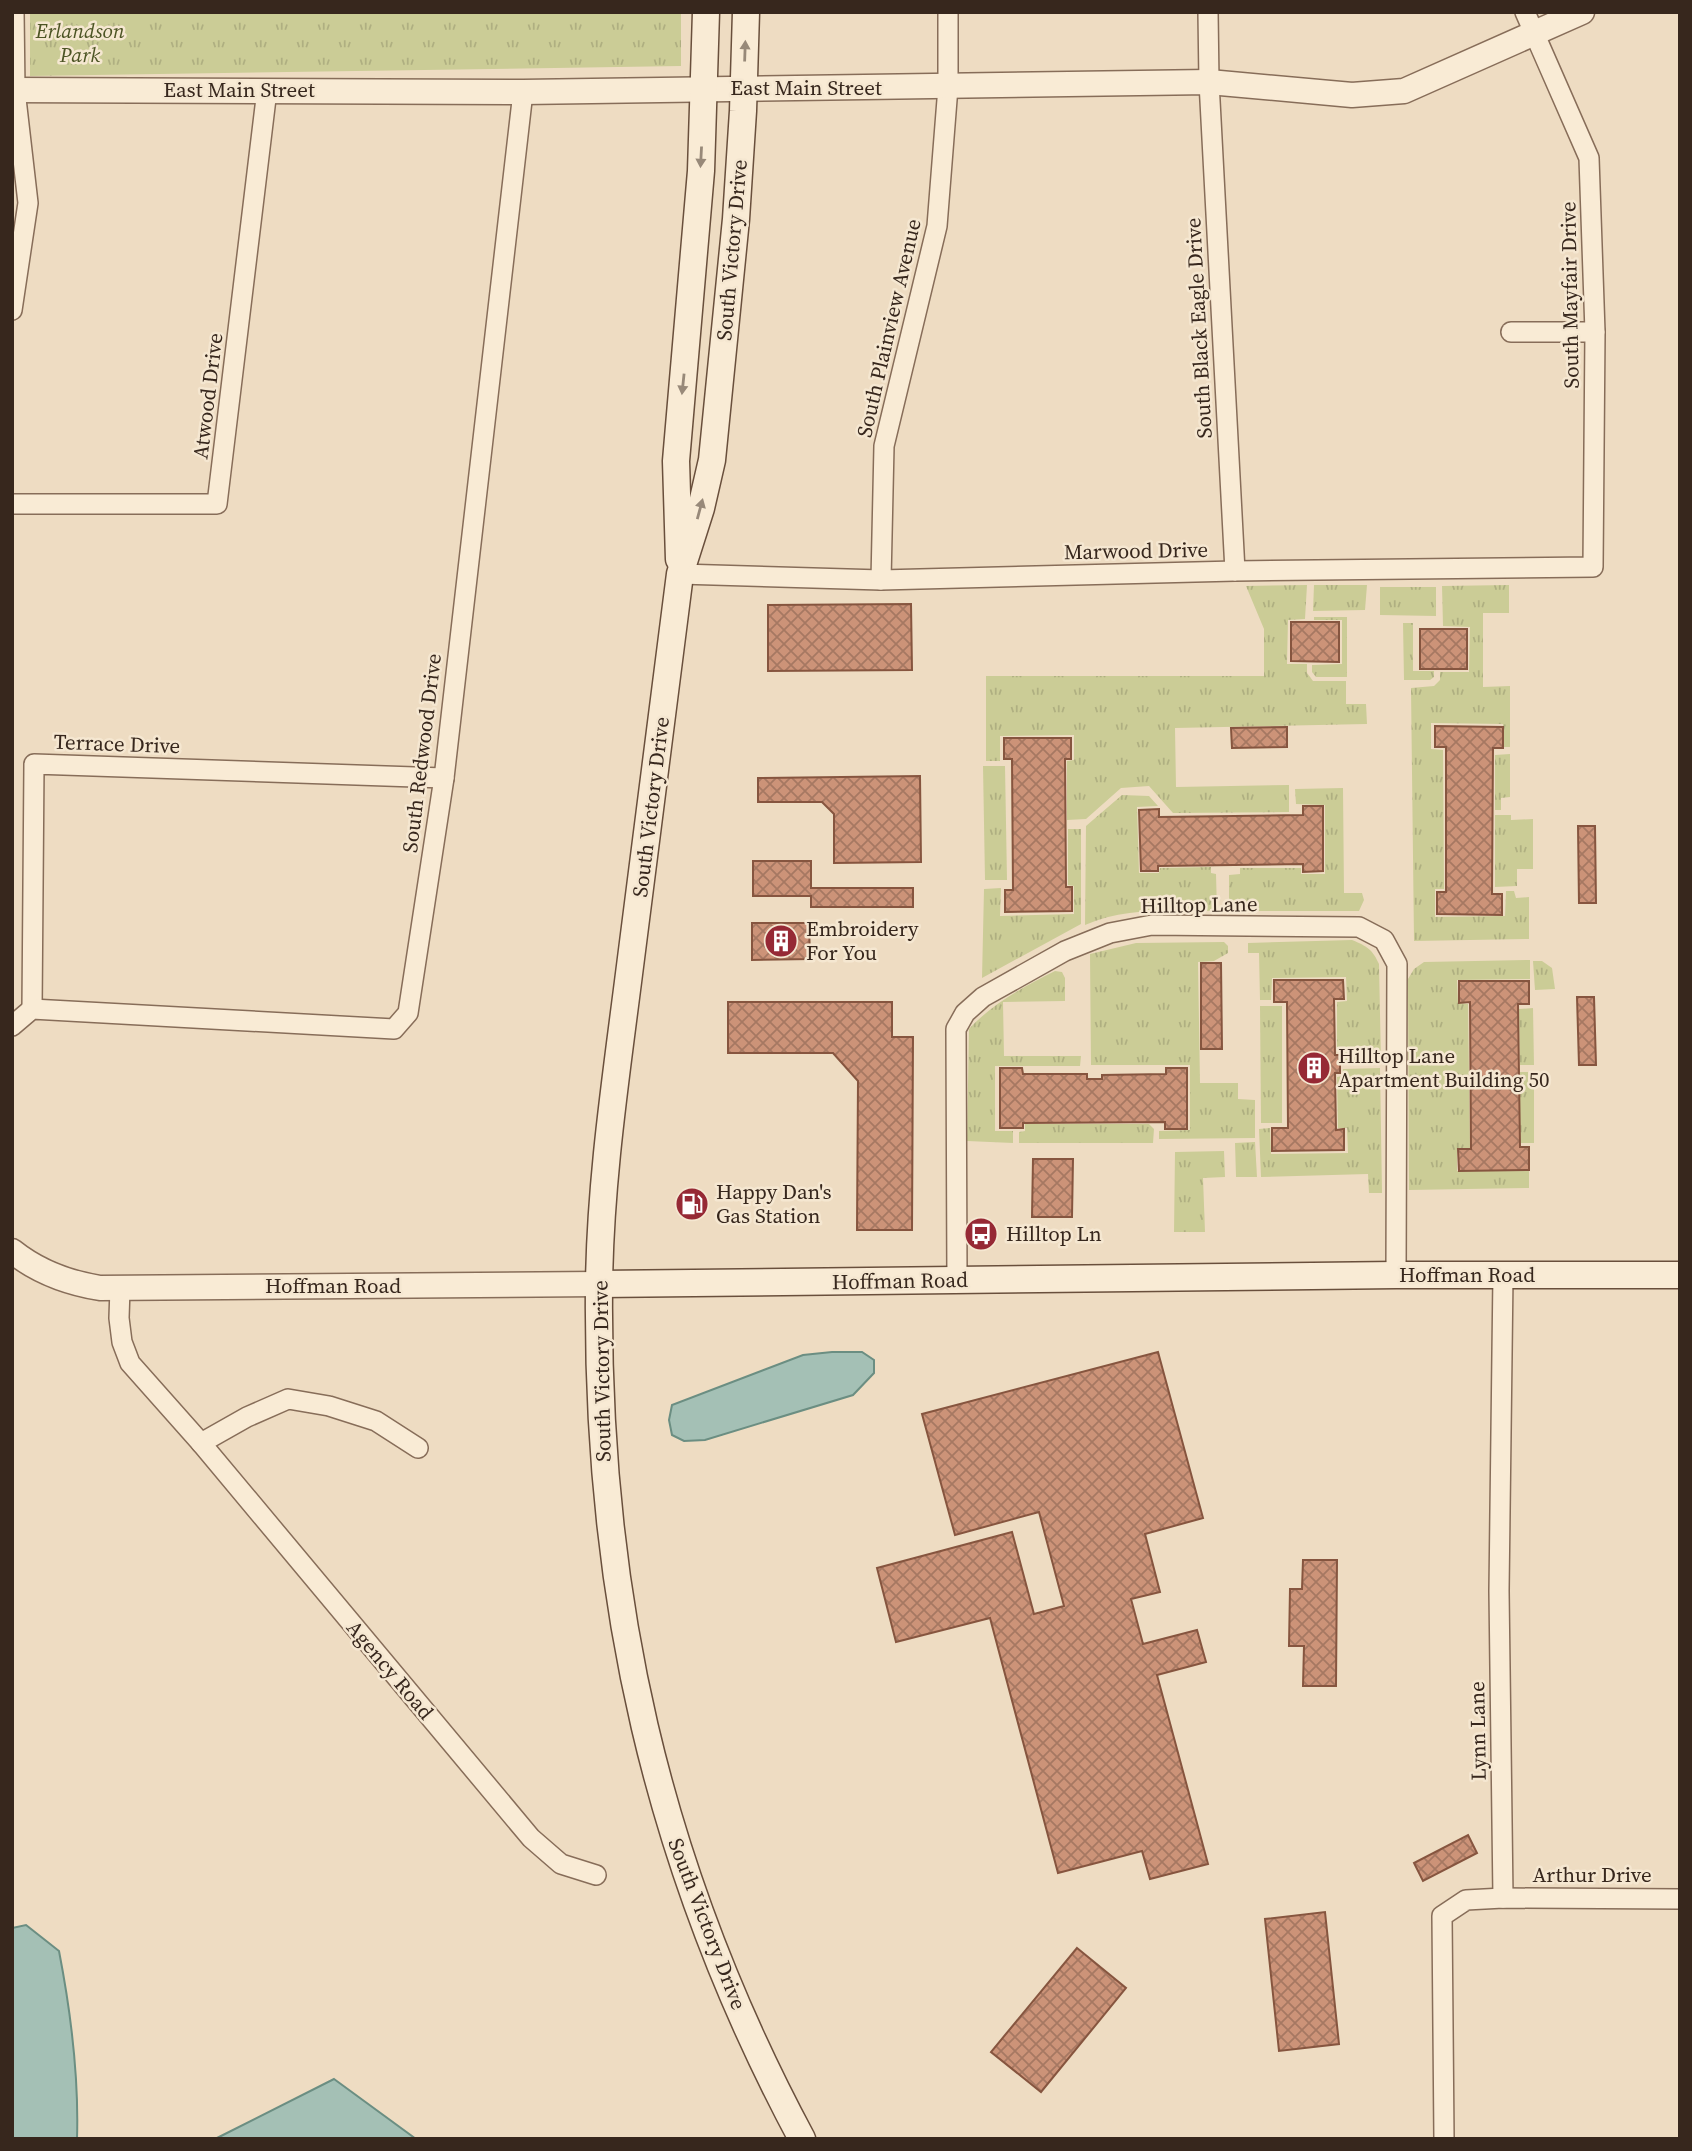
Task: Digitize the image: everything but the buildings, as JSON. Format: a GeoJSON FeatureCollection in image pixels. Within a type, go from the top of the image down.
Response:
{"type":"FeatureCollection","features":[{"type":"Feature","properties":{"kind":"main road","name":"South Victory Drive"},"geometry":{"type":"LineString","coordinates":[[706,12],[701,171],[676,461],[680,574],[609,1140],[599,1284],[601,1405],[607,1511],[623,1625],[651,1759],[688,1883],[711,1943],[734,2000],[802,2139]]}},
{"type":"Feature","properties":{"kind":"main road","name":"South Victory Drive"},"geometry":{"type":"LineString","coordinates":[[680,574],[701,508],[712,460],[735,231],[746,12]]}},
{"type":"Feature","properties":{"kind":"main road","name":"Hoffman Road"},"geometry":{"type":"LineString","coordinates":[[599,1284],[1396,1275],[1680,1275]]}},
{"type":"Feature","properties":{"kind":"street"},"geometry":{"type":"LineString","coordinates":[[12,310],[28,203],[13,90],[15,12]]}},
{"type":"Feature","properties":{"kind":"street","name":"South Plainview Avenue"},"geometry":{"type":"LineString","coordinates":[[881,580],[884,446],[937,226],[948,86],[948,12]]}},
{"type":"Feature","properties":{"kind":"street","name":"South Black Eagle Drive"},"geometry":{"type":"LineString","coordinates":[[1208,12],[1209,82],[1235,572]]}},
{"type":"Feature","properties":{"kind":"street","name":"East Main Street"},"geometry":{"type":"LineString","coordinates":[[13,90],[523,92],[1209,82],[1352,95],[1404,91],[1529,23],[1582,12]]}},
{"type":"Feature","properties":{"kind":"street","name":"South Mayfair Drive"},"geometry":{"type":"LineString","coordinates":[[1529,23],[1589,158],[1595,332],[1593,567]]}},
{"type":"Feature","properties":{"kind":"street","name":"Atwood Drive"},"geometry":{"type":"LineString","coordinates":[[12,504],[217,504],[267,90]]}},
{"type":"Feature","properties":{"kind":"street","name":"South Redwood Drive"},"geometry":{"type":"LineString","coordinates":[[32,1009],[394,1028],[408,1013],[444,778],[523,92]]}},
{"type":"Feature","properties":{"kind":"street"},"geometry":{"type":"LineString","coordinates":[[1511,332],[1595,332]]}},
{"type":"Feature","properties":{"kind":"street","name":"Marwood Drive"},"geometry":{"type":"LineString","coordinates":[[680,574],[881,580],[1593,567]]}},
{"type":"Feature","properties":{"kind":"street","name":"Terrace Drive"},"geometry":{"type":"LineString","coordinates":[[32,1009],[34,764],[444,778]]}},
{"type":"Feature","properties":{"kind":"street","name":"Hilltop Lane"},"geometry":{"type":"LineString","coordinates":[[957,1280],[956,1028],[965,1013],[983,997],[1065,951],[1110,933],[1152,925],[1359,927],[1384,940],[1397,964],[1396,1275]]}},
{"type":"Feature","properties":{"kind":"street"},"geometry":{"type":"LineString","coordinates":[[12,1026],[32,1009]]}},
{"type":"Feature","properties":{"kind":"street"},"geometry":{"type":"LineString","coordinates":[[12,1251],[23,1259],[78,1284],[100,1289],[120,1287]]}},
{"type":"Feature","properties":{"kind":"street","name":"Lynn Lane"},"geometry":{"type":"LineString","coordinates":[[1503,1275],[1499,1591],[1503,1898]]}},
{"type":"Feature","properties":{"kind":"street","name":"Hoffman Road"},"geometry":{"type":"LineString","coordinates":[[120,1287],[599,1284]]}},
{"type":"Feature","properties":{"kind":"street","name":"Agency Road"},"geometry":{"type":"LineString","coordinates":[[120,1287],[119,1318],[122,1342],[130,1363],[201,1443],[530,1838],[561,1864],[596,1875]]}},
{"type":"Feature","properties":{"kind":"street"},"geometry":{"type":"LineString","coordinates":[[201,1443],[247,1417],[288,1399],[329,1406],[376,1421],[418,1448]]}},
{"type":"Feature","properties":{"kind":"street"},"geometry":{"type":"LineString","coordinates":[[1444,2139],[1442,1916],[1466,1899],[1503,1898]]}},
{"type":"Feature","properties":{"kind":"street","name":"Arthur Drive"},"geometry":{"type":"LineString","coordinates":[[1503,1898],[1680,1899]]}},
{"type":"Feature","properties":{"kind":"green space","name":"Erlandson Park"},"geometry":{"type":"Polygon","coordinates":[[[30,12],[681,12],[681,66],[30,76],[30,12]]]}},
{"type":"Feature","properties":{"kind":"green space"},"geometry":{"type":"Polygon","coordinates":[[[1307,585],[1305,619],[1288,620],[1287,664],[1307,664],[1307,673],[1313,681],[1346,681],[1346,704],[1366,704],[1367,724],[1175,728],[1176,787],[1289,785],[1289,812],[1173,813],[1149,786],[1121,788],[1086,819],[1067,820],[1067,761],[1074,760],[1074,735],[1000,736],[1000,761],[986,761],[986,676],[1264,676],[1264,629],[1246,586],[1307,585]]]}},
{"type":"Feature","properties":{"kind":"green space"},"geometry":{"type":"Polygon","coordinates":[[[1314,585],[1367,585],[1365,610],[1313,611],[1314,585]]]}},
{"type":"Feature","properties":{"kind":"green space"},"geometry":{"type":"Polygon","coordinates":[[[1509,585],[1509,613],[1483,613],[1483,687],[1510,686],[1510,747],[1504,747],[1503,724],[1431,723],[1431,749],[1443,750],[1444,889],[1435,889],[1435,917],[1505,916],[1506,891],[1514,891],[1516,898],[1529,897],[1529,939],[1414,941],[1411,688],[1434,686],[1440,680],[1440,672],[1469,672],[1470,627],[1443,626],[1442,586],[1509,585]]]}},
{"type":"Feature","properties":{"kind":"green space"},"geometry":{"type":"Polygon","coordinates":[[[1380,587],[1436,587],[1436,616],[1380,615],[1380,587]]]}},
{"type":"Feature","properties":{"kind":"green space"},"geometry":{"type":"Polygon","coordinates":[[[1314,617],[1347,617],[1347,677],[1316,677],[1312,672],[1312,665],[1342,664],[1342,620],[1314,620],[1314,617]]]}},
{"type":"Feature","properties":{"kind":"green space"},"geometry":{"type":"Polygon","coordinates":[[[1403,623],[1413,623],[1413,671],[1434,671],[1434,677],[1430,680],[1404,680],[1403,623]]]}},
{"type":"Feature","properties":{"kind":"green space"},"geometry":{"type":"Polygon","coordinates":[[[1510,754],[1510,797],[1501,798],[1501,810],[1495,810],[1495,755],[1510,754]]]}},
{"type":"Feature","properties":{"kind":"green space"},"geometry":{"type":"Polygon","coordinates":[[[983,766],[1005,766],[1007,880],[985,880],[983,766]]]}},
{"type":"Feature","properties":{"kind":"green space"},"geometry":{"type":"Polygon","coordinates":[[[1343,788],[1344,893],[1362,893],[1364,900],[1359,911],[1229,911],[1229,875],[1240,874],[1240,868],[1301,868],[1301,874],[1325,874],[1325,805],[1296,804],[1295,789],[1343,788]]]}},
{"type":"Feature","properties":{"kind":"green space"},"geometry":{"type":"Polygon","coordinates":[[[1122,795],[1149,796],[1158,806],[1137,807],[1139,873],[1159,873],[1160,868],[1211,867],[1211,873],[1216,874],[1217,911],[1133,913],[1085,925],[1086,826],[1122,795]]]}},
{"type":"Feature","properties":{"kind":"green space"},"geometry":{"type":"Polygon","coordinates":[[[1495,815],[1511,815],[1511,820],[1533,819],[1533,869],[1517,869],[1517,886],[1495,887],[1495,815]]]}},
{"type":"Feature","properties":{"kind":"green space"},"geometry":{"type":"Polygon","coordinates":[[[1068,829],[1081,829],[1081,924],[982,978],[984,889],[1001,888],[1000,916],[1074,914],[1074,886],[1068,885],[1068,829]]]}},
{"type":"Feature","properties":{"kind":"green space"},"geometry":{"type":"Polygon","coordinates":[[[1352,940],[1369,949],[1379,964],[1381,1062],[1344,1061],[1344,1049],[1337,1049],[1337,1002],[1347,1001],[1346,977],[1272,978],[1271,1000],[1260,1000],[1259,953],[1248,953],[1248,943],[1352,940]]]}},
{"type":"Feature","properties":{"kind":"green space"},"geometry":{"type":"Polygon","coordinates":[[[1224,942],[1228,946],[1228,953],[1214,961],[1198,962],[1200,1083],[1238,1083],[1238,1099],[1255,1100],[1255,1138],[1159,1139],[1159,1131],[1190,1130],[1190,1065],[1091,1065],[1090,954],[1136,943],[1224,942]]]}},
{"type":"Feature","properties":{"kind":"green space"},"geometry":{"type":"Polygon","coordinates":[[[1530,960],[1530,979],[1457,980],[1458,1003],[1468,1004],[1470,1148],[1457,1148],[1457,1171],[1529,1171],[1529,1188],[1409,1190],[1408,979],[1414,969],[1424,962],[1530,960]]]}},
{"type":"Feature","properties":{"kind":"green space"},"geometry":{"type":"Polygon","coordinates":[[[1533,961],[1542,961],[1552,968],[1555,989],[1535,990],[1533,961]]]}},
{"type":"Feature","properties":{"kind":"green space"},"geometry":{"type":"Polygon","coordinates":[[[1055,971],[1062,972],[1065,978],[1065,1001],[1003,1002],[1004,1056],[1081,1056],[1080,1066],[995,1066],[995,1131],[1013,1131],[1013,1143],[967,1141],[969,1029],[998,1003],[1055,971]]]}},
{"type":"Feature","properties":{"kind":"green space"},"geometry":{"type":"Polygon","coordinates":[[[1260,1006],[1282,1006],[1282,1123],[1261,1123],[1260,1006]]]}},
{"type":"Feature","properties":{"kind":"green space"},"geometry":{"type":"Polygon","coordinates":[[[1533,1008],[1534,1065],[1520,1065],[1519,1009],[1533,1008]]]}},
{"type":"Feature","properties":{"kind":"green space"},"geometry":{"type":"Polygon","coordinates":[[[1380,1068],[1382,1193],[1369,1193],[1368,1174],[1261,1177],[1259,1129],[1270,1128],[1271,1154],[1348,1153],[1347,1128],[1338,1128],[1337,1077],[1342,1076],[1343,1069],[1380,1068]]]}},
{"type":"Feature","properties":{"kind":"green space"},"geometry":{"type":"Polygon","coordinates":[[[1520,1072],[1528,1072],[1528,1083],[1534,1083],[1534,1143],[1520,1143],[1520,1072]]]}},
{"type":"Feature","properties":{"kind":"green space"},"geometry":{"type":"Polygon","coordinates":[[[1025,1124],[1149,1124],[1154,1129],[1153,1143],[1019,1143],[1019,1132],[1025,1131],[1025,1124]]]}},
{"type":"Feature","properties":{"kind":"green space"},"geometry":{"type":"Polygon","coordinates":[[[1255,1142],[1257,1177],[1236,1177],[1235,1143],[1255,1142]]]}},
{"type":"Feature","properties":{"kind":"green space"},"geometry":{"type":"Polygon","coordinates":[[[1224,1151],[1225,1177],[1203,1178],[1205,1232],[1174,1232],[1175,1152],[1224,1151]]]}},
{"type":"Feature","properties":{"kind":"shaded area"},"geometry":{"type":"Polygon","coordinates":[[[862,1352],[874,1360],[874,1373],[853,1395],[705,1440],[684,1441],[672,1435],[669,1420],[672,1405],[803,1355],[862,1352]]]}},
{"type":"Feature","properties":{"kind":"shaded area"},"geometry":{"type":"Polygon","coordinates":[[[26,1925],[59,1951],[73,2044],[77,2139],[12,2139],[12,1928],[26,1925]]]}},
{"type":"Feature","properties":{"kind":"shaded area"},"geometry":{"type":"Polygon","coordinates":[[[334,2079],[416,2139],[215,2139],[334,2079]]]}},
{"type":"Feature","properties":{"kind":"place","name":"Embroidery For You"},"geometry":{"type":"Point","coordinates":[781,941]}},
{"type":"Feature","properties":{"kind":"place","name":"Hilltop Lane Apartment Building 50"},"geometry":{"type":"Point","coordinates":[1314,1068]}},
{"type":"Feature","properties":{"kind":"place","name":"Happy Dan's Gas Station"},"geometry":{"type":"Point","coordinates":[692,1204]}},
{"type":"Feature","properties":{"kind":"place","name":"Hilltop Ln"},"geometry":{"type":"Point","coordinates":[981,1234]}}]}
